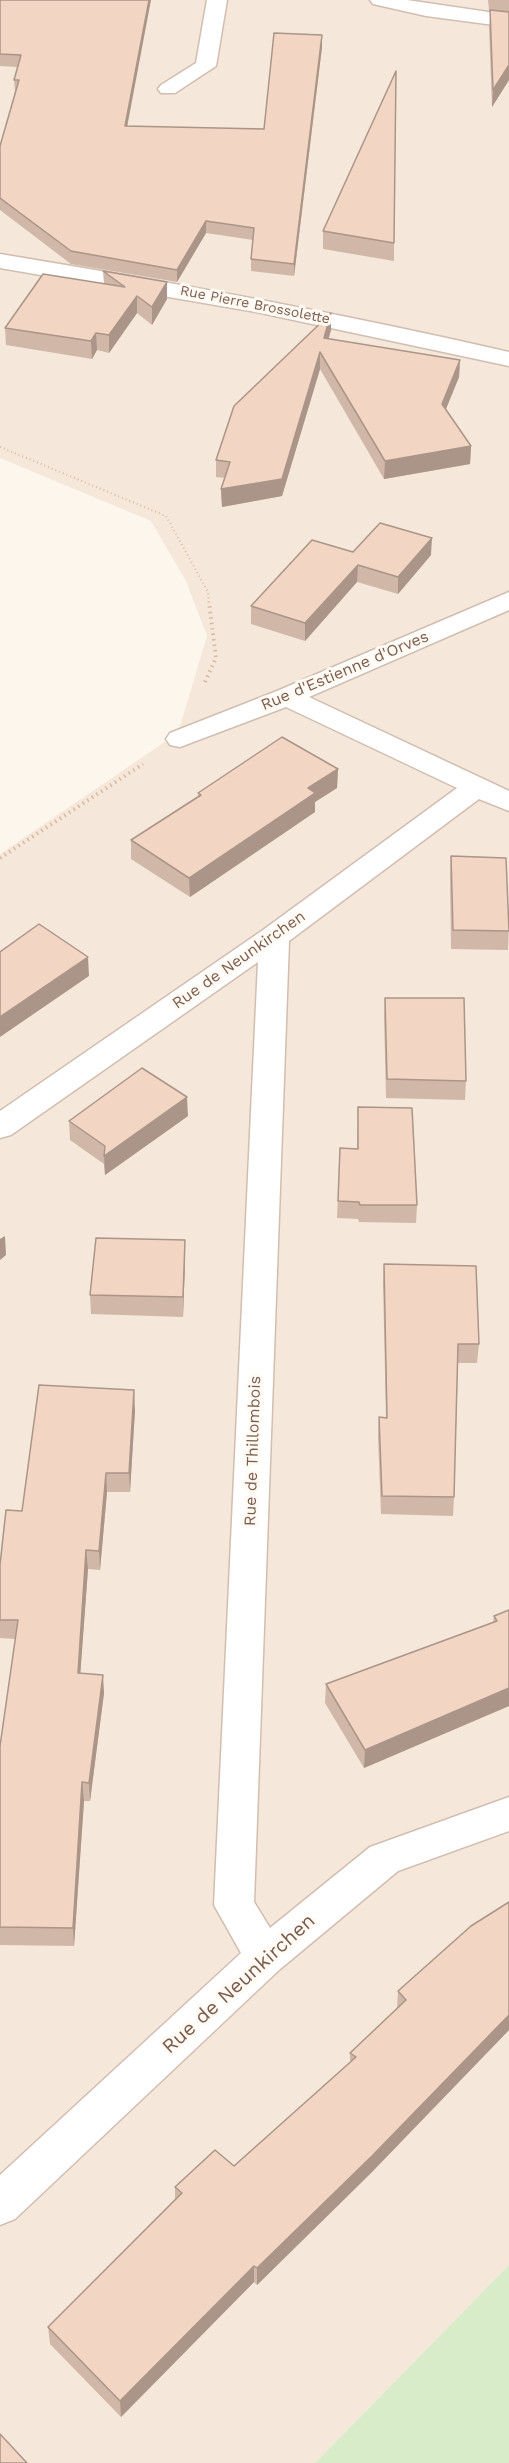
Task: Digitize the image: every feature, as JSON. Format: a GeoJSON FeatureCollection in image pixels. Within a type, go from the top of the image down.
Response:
{"type":"FeatureCollection","features":[{"type":"Feature","properties":{"kind":"street"},"geometry":{"type":"LineString","coordinates":[[168,89],[206,66],[217,0]]}},
{"type":"Feature","properties":{"kind":"street"},"geometry":{"type":"LineString","coordinates":[[380,0],[426,10],[509,21]]}},
{"type":"Feature","properties":{"kind":"street","name":"Rue Pierre Brossolette"},"geometry":{"type":"LineString","coordinates":[[0,261],[157,286],[386,330],[509,359]]}},
{"type":"Feature","properties":{"kind":"street","name":"Rue d'Estienne d'Orves"},"geometry":{"type":"LineString","coordinates":[[180,739],[287,697],[509,600]]}},
{"type":"Feature","properties":{"kind":"street"},"geometry":{"type":"LineString","coordinates":[[287,697],[475,788],[509,802]]}},
{"type":"Feature","properties":{"kind":"street","name":"Rue de Neunkirchen"},"geometry":{"type":"LineString","coordinates":[[0,1127],[274,937],[475,788]]}},
{"type":"Feature","properties":{"kind":"street","name":"Rue de Thillombois"},"geometry":{"type":"LineString","coordinates":[[265,1957],[234,1905],[274,937]]}},
{"type":"Feature","properties":{"kind":"street","name":"Rue de Neunkirchen"},"geometry":{"type":"LineString","coordinates":[[0,2204],[265,1957],[384,1860],[509,1814]]}},
{"type":"Feature","properties":{"kind":"path"},"geometry":{"type":"LineString","coordinates":[[0,447],[166,516],[207,592],[216,658],[180,739],[0,858]]}},
{"type":"Feature","properties":{"kind":"shaded area"},"geometry":{"type":"Polygon","coordinates":[[[0,0],[509,0],[509,2265],[315,2463],[0,2463],[0,854],[178,733],[207,636],[186,581],[151,521],[0,458],[0,0]]]}},
{"type":"Feature","properties":{"kind":"green space"},"geometry":{"type":"Polygon","coordinates":[[[509,2265],[509,2463],[315,2463],[509,2265]]]}},
{"type":"Feature","properties":{"kind":"building"},"geometry":{"type":"Polygon","coordinates":[[[0,0],[149,0],[125,126],[264,129],[274,33],[322,35],[294,264],[251,259],[254,228],[206,221],[177,270],[71,251],[0,198],[0,146],[19,80],[14,80],[21,55],[0,54],[0,0]]]}},
{"type":"Feature","properties":{"kind":"building"},"geometry":{"type":"Polygon","coordinates":[[[490,10],[509,12],[509,65],[493,90],[490,10]]]}},
{"type":"Feature","properties":{"kind":"building"},"geometry":{"type":"Polygon","coordinates":[[[396,71],[394,243],[323,231],[396,71]]]}},
{"type":"Feature","properties":{"kind":"building"},"geometry":{"type":"Polygon","coordinates":[[[103,271],[167,282],[152,307],[137,296],[109,335],[96,333],[91,341],[5,328],[43,274],[125,287],[103,271]]]}},
{"type":"Feature","properties":{"kind":"building"},"geometry":{"type":"Polygon","coordinates":[[[331,313],[324,338],[460,360],[442,404],[471,446],[385,461],[320,352],[282,479],[221,489],[230,462],[216,460],[234,406],[331,313]]]}},
{"type":"Feature","properties":{"kind":"building"},"geometry":{"type":"Polygon","coordinates":[[[380,523],[432,538],[398,577],[358,565],[305,623],[251,606],[312,540],[353,552],[380,523]]]}},
{"type":"Feature","properties":{"kind":"building"},"geometry":{"type":"Polygon","coordinates":[[[282,737],[338,769],[308,788],[315,793],[189,878],[131,840],[201,795],[198,793],[282,737]]]}},
{"type":"Feature","properties":{"kind":"building"},"geometry":{"type":"Polygon","coordinates":[[[451,856],[506,858],[509,931],[453,930],[451,856]]]}},
{"type":"Feature","properties":{"kind":"building"},"geometry":{"type":"Polygon","coordinates":[[[39,924],[88,957],[0,1017],[0,952],[39,924]]]}},
{"type":"Feature","properties":{"kind":"building"},"geometry":{"type":"Polygon","coordinates":[[[385,998],[464,998],[466,1081],[387,1079],[385,998]]]}},
{"type":"Feature","properties":{"kind":"building"},"geometry":{"type":"Polygon","coordinates":[[[142,1068],[187,1097],[104,1156],[105,1146],[69,1121],[142,1068]]]}},
{"type":"Feature","properties":{"kind":"building"},"geometry":{"type":"Polygon","coordinates":[[[358,1107],[412,1108],[417,1205],[360,1205],[359,1202],[338,1201],[340,1148],[358,1149],[358,1107]]]}},
{"type":"Feature","properties":{"kind":"building"},"geometry":{"type":"Polygon","coordinates":[[[96,1238],[185,1240],[183,1297],[90,1295],[96,1238]]]}},
{"type":"Feature","properties":{"kind":"building"},"geometry":{"type":"Polygon","coordinates":[[[384,1264],[476,1266],[479,1344],[458,1344],[454,1497],[382,1496],[379,1417],[387,1418],[384,1264]]]}},
{"type":"Feature","properties":{"kind":"building"},"geometry":{"type":"Polygon","coordinates":[[[39,1385],[134,1390],[129,1473],[106,1473],[99,1551],[86,1550],[78,1673],[103,1675],[89,1783],[82,1782],[73,1928],[0,1927],[0,1746],[18,1620],[0,1620],[0,1565],[6,1510],[22,1511],[39,1385]]]}},
{"type":"Feature","properties":{"kind":"building"},"geometry":{"type":"Polygon","coordinates":[[[509,1610],[509,1688],[365,1750],[326,1684],[497,1621],[494,1616],[509,1610]]]}},
{"type":"Feature","properties":{"kind":"building"},"geometry":{"type":"Polygon","coordinates":[[[509,1902],[509,2015],[372,2156],[257,2268],[254,2266],[120,2401],[48,2327],[182,2193],[175,2187],[215,2150],[234,2166],[356,2057],[350,2053],[406,2000],[398,1991],[471,1926],[509,1902]]]}},
{"type":"Feature","properties":{"kind":"building"},"geometry":{"type":"Polygon","coordinates":[[[0,2434],[27,2463],[0,2463],[0,2434]]]}}]}
